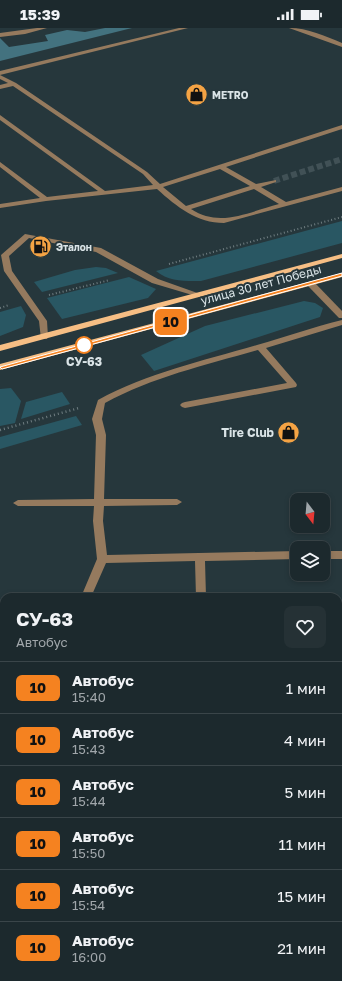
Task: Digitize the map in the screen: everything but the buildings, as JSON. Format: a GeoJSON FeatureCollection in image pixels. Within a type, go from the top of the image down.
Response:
{"type":"FeatureCollection","features":[{"type":"Feature","properties":{"kind":"main road","name":"улица 30 лет Победы"},"geometry":{"type":"LineString","coordinates":[[0,348],[342,256]]}},
{"type":"Feature","properties":{"kind":"main road","name":"улица 30 лет Победы"},"geometry":{"type":"LineString","coordinates":[[0,367],[311,284],[342,274]]}},
{"type":"Feature","properties":{"kind":"lane"},"geometry":{"type":"LineString","coordinates":[[0,35],[44,28]]}},
{"type":"Feature","properties":{"kind":"lane"},"geometry":{"type":"LineString","coordinates":[[0,73],[185,28]]}},
{"type":"Feature","properties":{"kind":"lane"},"geometry":{"type":"LineString","coordinates":[[292,28],[314,34],[342,45]]}},
{"type":"Feature","properties":{"kind":"lane"},"geometry":{"type":"LineString","coordinates":[[0,77],[14,84],[145,173],[158,187],[186,208],[208,220],[224,221],[342,189]]}},
{"type":"Feature","properties":{"kind":"lane"},"geometry":{"type":"LineString","coordinates":[[0,88],[14,84]]}},
{"type":"Feature","properties":{"kind":"lane"},"geometry":{"type":"LineString","coordinates":[[0,117],[103,192]]}},
{"type":"Feature","properties":{"kind":"lane"},"geometry":{"type":"LineString","coordinates":[[0,206],[46,198],[158,187],[342,128]]}},
{"type":"Feature","properties":{"kind":"lane"},"geometry":{"type":"LineString","coordinates":[[0,164],[46,198]]}},
{"type":"Feature","properties":{"kind":"lane"},"geometry":{"type":"LineString","coordinates":[[222,167],[254,188],[286,205]]}},
{"type":"Feature","properties":{"kind":"lane"},"geometry":{"type":"LineString","coordinates":[[186,208],[274,181]]}},
{"type":"Feature","properties":{"kind":"lane"},"geometry":{"type":"LineString","coordinates":[[44,337],[44,321],[8,271],[5,255],[28,236],[98,250],[155,281],[199,295]]}},
{"type":"Feature","properties":{"kind":"lane"},"geometry":{"type":"LineString","coordinates":[[311,284],[342,316]]}},
{"type":"Feature","properties":{"kind":"lane"},"geometry":{"type":"LineString","coordinates":[[88,593],[102,559],[98,520],[100,502],[101,435],[97,419],[101,402],[121,390],[172,371],[260,347],[342,322]]}},
{"type":"Feature","properties":{"kind":"lane"},"geometry":{"type":"LineString","coordinates":[[185,405],[293,386],[260,347]]}},
{"type":"Feature","properties":{"kind":"lane"},"geometry":{"type":"LineString","coordinates":[[18,503],[177,502]]}},
{"type":"Feature","properties":{"kind":"lane"},"geometry":{"type":"LineString","coordinates":[[102,559],[290,555]]}},
{"type":"Feature","properties":{"kind":"lane"},"geometry":{"type":"LineString","coordinates":[[330,555],[342,555]]}},
{"type":"Feature","properties":{"kind":"lane"},"geometry":{"type":"LineString","coordinates":[[200,557],[201,593]]}},
{"type":"Feature","properties":{"kind":"path"},"geometry":{"type":"LineString","coordinates":[[0,308],[138,273],[342,217]]}},
{"type":"Feature","properties":{"kind":"shaded area"},"geometry":{"type":"Polygon","coordinates":[[[105,28],[132,28],[0,61],[0,38],[9,47],[48,41],[45,35],[67,30],[85,32],[105,28]]]}},
{"type":"Feature","properties":{"kind":"shaded area"},"geometry":{"type":"Polygon","coordinates":[[[342,221],[342,243],[201,281],[183,281],[172,279],[161,275],[156,271],[342,221]]]}},
{"type":"Feature","properties":{"kind":"shaded area"},"geometry":{"type":"Polygon","coordinates":[[[96,267],[106,268],[118,273],[42,292],[34,282],[75,270],[96,267]]]}},
{"type":"Feature","properties":{"kind":"shaded area"},"geometry":{"type":"Polygon","coordinates":[[[129,277],[156,289],[148,298],[62,319],[47,298],[129,277]]]}},
{"type":"Feature","properties":{"kind":"shaded area"},"geometry":{"type":"Polygon","coordinates":[[[304,301],[315,303],[323,308],[320,317],[154,371],[141,355],[205,326],[304,301]]]}},
{"type":"Feature","properties":{"kind":"shaded area"},"geometry":{"type":"Polygon","coordinates":[[[21,306],[26,315],[23,327],[0,336],[0,312],[21,306]]]}},
{"type":"Feature","properties":{"kind":"shaded area"},"geometry":{"type":"Polygon","coordinates":[[[11,388],[21,401],[15,423],[0,426],[0,389],[11,388]]]}},
{"type":"Feature","properties":{"kind":"shaded area"},"geometry":{"type":"Polygon","coordinates":[[[62,392],[70,404],[21,419],[26,402],[62,392]]]}},
{"type":"Feature","properties":{"kind":"shaded area"},"geometry":{"type":"Polygon","coordinates":[[[76,416],[82,425],[0,449],[0,437],[76,416]]]}},
{"type":"Feature","properties":{"kind":"tunnel"},"geometry":{"type":"LineString","coordinates":[[274,181],[342,159]]}},
{"type":"Feature","properties":{"kind":"bus line","name":"10"},"geometry":{"type":"LineString","coordinates":[[0,367],[342,275]]}},
{"type":"Feature","properties":{"kind":"place","name":"METRO"},"geometry":{"type":"Point","coordinates":[196,95]}},
{"type":"Feature","properties":{"kind":"place","name":"Эталон"},"geometry":{"type":"Point","coordinates":[40,247]}},
{"type":"Feature","properties":{"kind":"place","name":"СУ-63"},"geometry":{"type":"Point","coordinates":[84,345]}},
{"type":"Feature","properties":{"kind":"place","name":"Tire Club"},"geometry":{"type":"Point","coordinates":[289,433]}}]}
